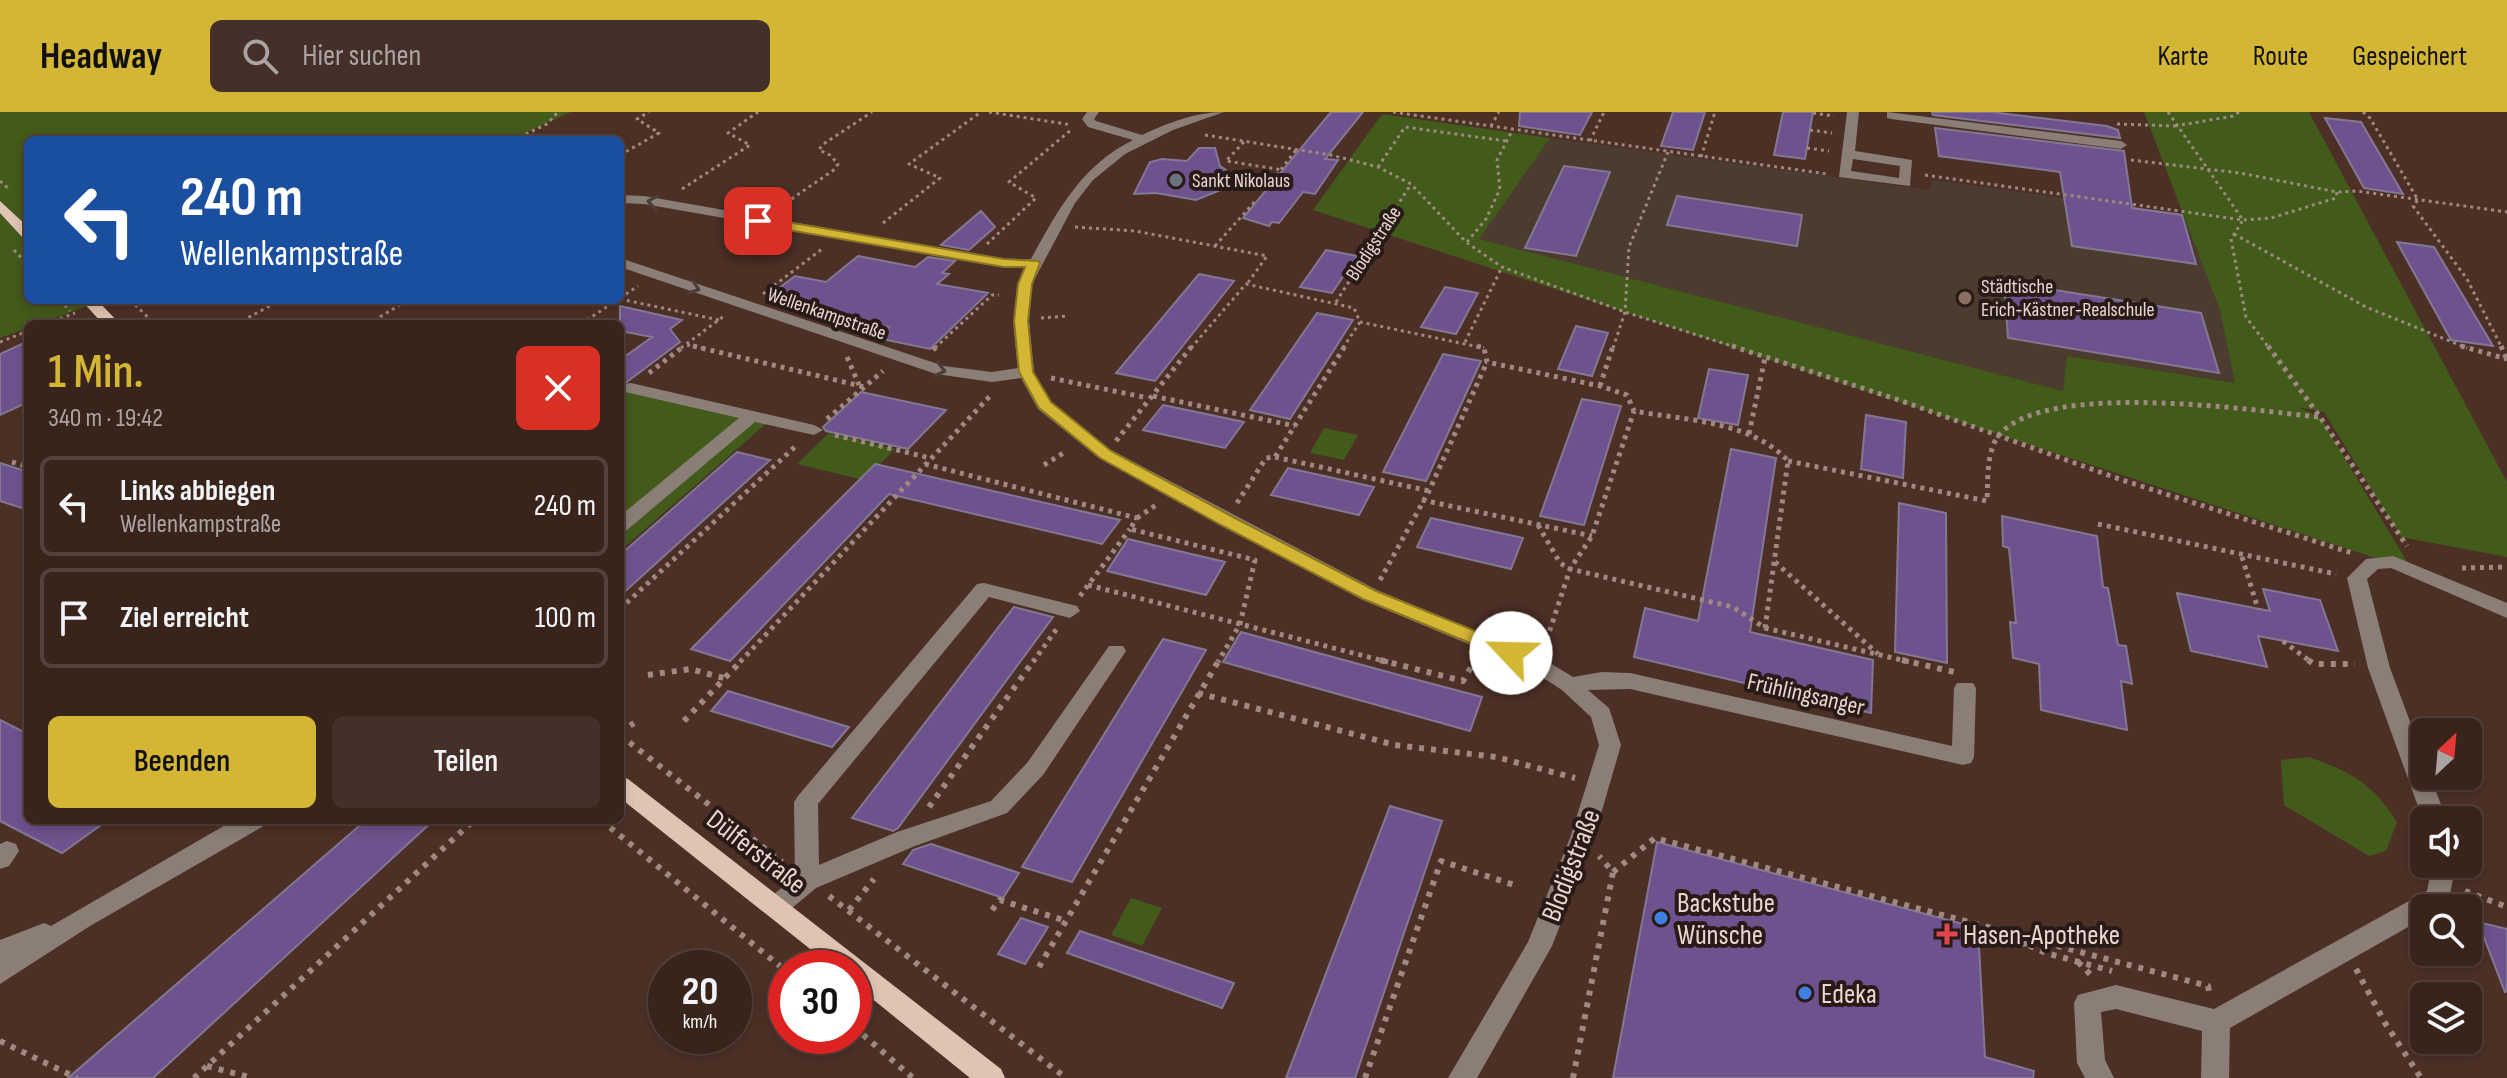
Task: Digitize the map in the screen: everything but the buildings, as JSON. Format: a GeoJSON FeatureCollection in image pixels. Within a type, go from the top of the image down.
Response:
{"type":"FeatureCollection","features":[{"type":"Feature","properties":{"kind":"main road"},"geometry":{"type":"LineString","coordinates":[[0,205],[24,231]]}},
{"type":"Feature","properties":{"kind":"main road"},"geometry":{"type":"LineString","coordinates":[[92,304],[108,320]]}},
{"type":"Feature","properties":{"kind":"main road","name":"Dülferstraße"},"geometry":{"type":"LineString","coordinates":[[624,788],[832,950]]}},
{"type":"Feature","properties":{"kind":"main road","name":"Dülferstraße"},"geometry":{"type":"LineString","coordinates":[[872,982],[991,1078]]}},
{"type":"Feature","properties":{"kind":"street"},"geometry":{"type":"LineString","coordinates":[[1093,112],[1088,119],[1092,124],[1141,139]]}},
{"type":"Feature","properties":{"kind":"street","name":"Blodigstraße"},"geometry":{"type":"LineString","coordinates":[[1218,112],[1141,139],[1100,165],[1069,202],[1025,284],[1021,321],[1026,372],[1044,405],[1105,454],[1370,595],[1538,665],[1570,685],[1601,714],[1610,745],[1582,838],[1539,946],[1462,1078]]}},
{"type":"Feature","properties":{"kind":"street"},"geometry":{"type":"LineString","coordinates":[[1848,154],[1907,163],[1905,183],[1844,174],[1853,112]]}},
{"type":"Feature","properties":{"kind":"street"},"geometry":{"type":"LineString","coordinates":[[1891,115],[2121,145]]}},
{"type":"Feature","properties":{"kind":"street"},"geometry":{"type":"LineString","coordinates":[[624,199],[661,203],[1004,263],[1034,263]]}},
{"type":"Feature","properties":{"kind":"street","name":"Wellenkampstraße"},"geometry":{"type":"LineString","coordinates":[[624,263],[918,364],[968,377],[1026,372]]}},
{"type":"Feature","properties":{"kind":"street"},"geometry":{"type":"LineString","coordinates":[[631,388],[814,430]]}},
{"type":"Feature","properties":{"kind":"street"},"geometry":{"type":"LineString","coordinates":[[624,523],[753,415]]}},
{"type":"Feature","properties":{"kind":"street"},"geometry":{"type":"LineString","coordinates":[[2430,806],[2379,668],[2365,570],[2393,562],[2507,611]]}},
{"type":"Feature","properties":{"kind":"street"},"geometry":{"type":"LineString","coordinates":[[807,881],[806,802],[984,589],[1070,611]]}},
{"type":"Feature","properties":{"kind":"street"},"geometry":{"type":"LineString","coordinates":[[777,906],[807,881],[906,839],[999,807],[1035,769],[1116,651]]}},
{"type":"Feature","properties":{"kind":"street","name":"Frühlingsanger"},"geometry":{"type":"LineString","coordinates":[[1570,685],[1602,680],[1630,681],[1963,757],[1963,681]]}},
{"type":"Feature","properties":{"kind":"street"},"geometry":{"type":"LineString","coordinates":[[0,973],[81,919],[247,824]]}},
{"type":"Feature","properties":{"kind":"street"},"geometry":{"type":"LineString","coordinates":[[2100,1078],[2091,1063],[2087,1003],[2116,997],[2216,1022],[2439,897],[2441,878]]}},
{"type":"Feature","properties":{"kind":"street"},"geometry":{"type":"LineString","coordinates":[[0,951],[81,919]]}},
{"type":"Feature","properties":{"kind":"street"},"geometry":{"type":"LineString","coordinates":[[2215,1078],[2216,1022]]}},
{"type":"Feature","properties":{"kind":"path"},"geometry":{"type":"LineString","coordinates":[[522,136],[547,124],[558,112]]}},
{"type":"Feature","properties":{"kind":"path"},"geometry":{"type":"LineString","coordinates":[[624,153],[659,133],[637,119],[649,112]]}},
{"type":"Feature","properties":{"kind":"path"},"geometry":{"type":"LineString","coordinates":[[661,203],[750,145],[728,133],[758,112]]}},
{"type":"Feature","properties":{"kind":"path"},"geometry":{"type":"LineString","coordinates":[[758,221],[835,169],[838,164],[830,155],[819,150],[822,145],[872,112]]}},
{"type":"Feature","properties":{"kind":"path"},"geometry":{"type":"LineString","coordinates":[[861,240],[940,178],[909,164],[981,112]]}},
{"type":"Feature","properties":{"kind":"path"},"geometry":{"type":"LineString","coordinates":[[972,258],[1036,198],[1009,182],[1076,126],[989,112]]}},
{"type":"Feature","properties":{"kind":"path"},"geometry":{"type":"LineString","coordinates":[[1031,119],[1039,112]]}},
{"type":"Feature","properties":{"kind":"path"},"geometry":{"type":"LineString","coordinates":[[1393,112],[1701,157],[1844,174]]}},
{"type":"Feature","properties":{"kind":"path"},"geometry":{"type":"LineString","coordinates":[[1393,112],[1405,127],[1506,141]]}},
{"type":"Feature","properties":{"kind":"path"},"geometry":{"type":"LineString","coordinates":[[1491,126],[1499,112]]}},
{"type":"Feature","properties":{"kind":"path"},"geometry":{"type":"LineString","coordinates":[[1590,141],[1604,112]]}},
{"type":"Feature","properties":{"kind":"path"},"geometry":{"type":"LineString","coordinates":[[1701,157],[1715,112]]}},
{"type":"Feature","properties":{"kind":"path"},"geometry":{"type":"LineString","coordinates":[[2168,112],[2175,126],[2225,189],[2243,220]]}},
{"type":"Feature","properties":{"kind":"path"},"geometry":{"type":"LineString","coordinates":[[2110,123],[2175,126],[2233,116],[2239,112]]}},
{"type":"Feature","properties":{"kind":"path"},"geometry":{"type":"LineString","coordinates":[[2363,112],[2370,118],[2418,200]]}},
{"type":"Feature","properties":{"kind":"path"},"geometry":{"type":"LineString","coordinates":[[1813,113],[1834,116]]}},
{"type":"Feature","properties":{"kind":"path"},"geometry":{"type":"LineString","coordinates":[[1169,127],[1378,167],[1411,184],[1466,242],[1502,267],[1625,312],[1999,434],[2125,481],[2332,544],[2365,570]]}},
{"type":"Feature","properties":{"kind":"path"},"geometry":{"type":"LineString","coordinates":[[1378,167],[1405,127]]}},
{"type":"Feature","properties":{"kind":"path"},"geometry":{"type":"LineString","coordinates":[[1466,242],[1486,219],[1500,189],[1497,160],[1513,129]]}},
{"type":"Feature","properties":{"kind":"path"},"geometry":{"type":"LineString","coordinates":[[1810,130],[1832,133]]}},
{"type":"Feature","properties":{"kind":"path"},"geometry":{"type":"LineString","coordinates":[[1245,141],[1226,161],[1283,170]]}},
{"type":"Feature","properties":{"kind":"path"},"geometry":{"type":"LineString","coordinates":[[1807,148],[1829,151]]}},
{"type":"Feature","properties":{"kind":"path"},"geometry":{"type":"LineString","coordinates":[[1268,186],[1296,150]]}},
{"type":"Feature","properties":{"kind":"path"},"geometry":{"type":"LineString","coordinates":[[1600,386],[1625,312],[1629,247],[1668,152]]}},
{"type":"Feature","properties":{"kind":"path"},"geometry":{"type":"LineString","coordinates":[[2125,159],[2207,169],[2337,192],[2507,212]]}},
{"type":"Feature","properties":{"kind":"path"},"geometry":{"type":"LineString","coordinates":[[1908,172],[2243,220],[2271,218],[2336,198],[2337,192]]}},
{"type":"Feature","properties":{"kind":"path","name":"Blodigstraße"},"geometry":{"type":"LineString","coordinates":[[1336,302],[1411,184]]}},
{"type":"Feature","properties":{"kind":"path"},"geometry":{"type":"LineString","coordinates":[[1215,246],[1257,199]]}},
{"type":"Feature","properties":{"kind":"path"},"geometry":{"type":"LineString","coordinates":[[2418,200],[2413,206],[2448,246],[2496,327],[2507,360]]}},
{"type":"Feature","properties":{"kind":"path"},"geometry":{"type":"LineString","coordinates":[[2243,220],[2231,239],[2246,317],[2320,417],[2408,548],[2412,570]]}},
{"type":"Feature","properties":{"kind":"path"},"geometry":{"type":"LineString","coordinates":[[1055,225],[1135,231],[1267,256],[1247,285],[1105,454]]}},
{"type":"Feature","properties":{"kind":"path"},"geometry":{"type":"LineString","coordinates":[[2234,234],[2360,305],[2415,332],[2507,360]]}},
{"type":"Feature","properties":{"kind":"path"},"geometry":{"type":"LineString","coordinates":[[631,388],[719,320],[839,236]]}},
{"type":"Feature","properties":{"kind":"path"},"geometry":{"type":"LineString","coordinates":[[1465,342],[1502,267]]}},
{"type":"Feature","properties":{"kind":"path"},"geometry":{"type":"LineString","coordinates":[[1247,285],[1336,302],[1354,308],[1360,322]]}},
{"type":"Feature","properties":{"kind":"path"},"geometry":{"type":"LineString","coordinates":[[624,290],[630,291]]}},
{"type":"Feature","properties":{"kind":"path"},"geometry":{"type":"LineString","coordinates":[[918,364],[992,295],[999,295]]}},
{"type":"Feature","properties":{"kind":"path"},"geometry":{"type":"LineString","coordinates":[[624,300],[719,320]]}},
{"type":"Feature","properties":{"kind":"path"},"geometry":{"type":"LineString","coordinates":[[55,320],[89,304]]}},
{"type":"Feature","properties":{"kind":"path"},"geometry":{"type":"LineString","coordinates":[[134,304],[151,320]]}},
{"type":"Feature","properties":{"kind":"path"},"geometry":{"type":"LineString","coordinates":[[244,320],[274,304]]}},
{"type":"Feature","properties":{"kind":"path"},"geometry":{"type":"LineString","coordinates":[[375,320],[401,304]]}},
{"type":"Feature","properties":{"kind":"path"},"geometry":{"type":"LineString","coordinates":[[587,320],[611,304]]}},
{"type":"Feature","properties":{"kind":"path"},"geometry":{"type":"LineString","coordinates":[[1360,322],[1465,342],[1484,348],[1487,362],[1429,491],[1390,565],[1370,595]]}},
{"type":"Feature","properties":{"kind":"path"},"geometry":{"type":"LineString","coordinates":[[1275,457],[1360,322]]}},
{"type":"Feature","properties":{"kind":"path"},"geometry":{"type":"LineString","coordinates":[[0,342],[24,333]]}},
{"type":"Feature","properties":{"kind":"path"},"geometry":{"type":"LineString","coordinates":[[687,345],[865,387]]}},
{"type":"Feature","properties":{"kind":"path"},"geometry":{"type":"LineString","coordinates":[[624,605],[814,430],[898,358]]}},
{"type":"Feature","properties":{"kind":"path"},"geometry":{"type":"LineString","coordinates":[[1749,434],[1765,358]]}},
{"type":"Feature","properties":{"kind":"path"},"geometry":{"type":"LineString","coordinates":[[1487,362],[1600,386],[1627,395],[1634,411],[1592,536],[1570,569],[1538,665]]}},
{"type":"Feature","properties":{"kind":"path"},"geometry":{"type":"LineString","coordinates":[[1026,372],[1295,426]]}},
{"type":"Feature","properties":{"kind":"path"},"geometry":{"type":"LineString","coordinates":[[684,721],[990,396]]}},
{"type":"Feature","properties":{"kind":"path"},"geometry":{"type":"LineString","coordinates":[[1788,461],[1987,501],[1988,470],[1999,434],[2012,423],[2067,405],[2124,402],[2320,417]]}},
{"type":"Feature","properties":{"kind":"path"},"geometry":{"type":"LineString","coordinates":[[1634,411],[1749,434],[1782,450],[1788,461],[1765,628]]}},
{"type":"Feature","properties":{"kind":"path"},"geometry":{"type":"LineString","coordinates":[[814,430],[931,458]]}},
{"type":"Feature","properties":{"kind":"path"},"geometry":{"type":"LineString","coordinates":[[1044,465],[1065,452]]}},
{"type":"Feature","properties":{"kind":"path"},"geometry":{"type":"LineString","coordinates":[[1227,521],[1266,458],[1275,457],[1429,491]]}},
{"type":"Feature","properties":{"kind":"path"},"geometry":{"type":"LineString","coordinates":[[12,462],[24,466]]}},
{"type":"Feature","properties":{"kind":"path"},"geometry":{"type":"LineString","coordinates":[[906,839],[1137,518],[925,464]]}},
{"type":"Feature","properties":{"kind":"path"},"geometry":{"type":"LineString","coordinates":[[1422,500],[1592,536]]}},
{"type":"Feature","properties":{"kind":"path"},"geometry":{"type":"LineString","coordinates":[[2098,524],[2242,556],[2365,570]]}},
{"type":"Feature","properties":{"kind":"path"},"geometry":{"type":"LineString","coordinates":[[1538,525],[1560,563],[1570,569],[1733,607],[1765,628],[1879,655],[1963,681]]}},
{"type":"Feature","properties":{"kind":"path"},"geometry":{"type":"LineString","coordinates":[[1039,967],[1240,624],[1255,560],[1130,529]]}},
{"type":"Feature","properties":{"kind":"path"},"geometry":{"type":"LineString","coordinates":[[2242,556],[2258,609]]}},
{"type":"Feature","properties":{"kind":"path"},"geometry":{"type":"LineString","coordinates":[[1774,561],[1879,655]]}},
{"type":"Feature","properties":{"kind":"path"},"geometry":{"type":"LineString","coordinates":[[1088,585],[1463,681],[1484,641]]}},
{"type":"Feature","properties":{"kind":"path"},"geometry":{"type":"LineString","coordinates":[[2283,641],[2314,664],[2379,668]]}},
{"type":"Feature","properties":{"kind":"path"},"geometry":{"type":"LineString","coordinates":[[648,675],[690,669],[724,678]]}},
{"type":"Feature","properties":{"kind":"path"},"geometry":{"type":"LineString","coordinates":[[1198,693],[1395,745],[1496,757],[1600,784]]}},
{"type":"Feature","properties":{"kind":"path"},"geometry":{"type":"LineString","coordinates":[[624,730],[634,723]]}},
{"type":"Feature","properties":{"kind":"path"},"geometry":{"type":"LineString","coordinates":[[624,736],[807,881],[1066,1078]]}},
{"type":"Feature","properties":{"kind":"path"},"geometry":{"type":"LineString","coordinates":[[194,1078],[470,824]]}},
{"type":"Feature","properties":{"kind":"path"},"geometry":{"type":"LineString","coordinates":[[606,824],[768,956]]}},
{"type":"Feature","properties":{"kind":"path"},"geometry":{"type":"LineString","coordinates":[[1582,838],[1613,872]]}},
{"type":"Feature","properties":{"kind":"path"},"geometry":{"type":"LineString","coordinates":[[1573,1078],[1613,872],[1655,838],[1991,928],[2022,944],[2121,974]]}},
{"type":"Feature","properties":{"kind":"path"},"geometry":{"type":"LineString","coordinates":[[1365,1078],[1441,861],[1514,885]]}},
{"type":"Feature","properties":{"kind":"path"},"geometry":{"type":"LineString","coordinates":[[849,910],[878,875]]}},
{"type":"Feature","properties":{"kind":"path"},"geometry":{"type":"LineString","coordinates":[[2452,878],[2507,907]]}},
{"type":"Feature","properties":{"kind":"path"},"geometry":{"type":"LineString","coordinates":[[992,910],[1000,900],[1066,921]]}},
{"type":"Feature","properties":{"kind":"path"},"geometry":{"type":"LineString","coordinates":[[2022,944],[2039,941],[2208,986],[2211,999],[2196,995]]}},
{"type":"Feature","properties":{"kind":"path"},"geometry":{"type":"LineString","coordinates":[[2346,950],[2385,1023],[2421,1078]]}},
{"type":"Feature","properties":{"kind":"path"},"geometry":{"type":"LineString","coordinates":[[0,1041],[77,1078]]}},
{"type":"Feature","properties":{"kind":"path"},"geometry":{"type":"LineString","coordinates":[[872,1043],[913,1078]]}},
{"type":"Feature","properties":{"kind":"path"},"geometry":{"type":"LineString","coordinates":[[206,1066],[253,1078]]}},
{"type":"Feature","properties":{"kind":"shaded area","name":"Städtische Erich-Kästner-Realschule"},"geometry":{"type":"Polygon","coordinates":[[[1550,138],[1930,190],[1931,180],[2202,216],[2250,385],[2067,356],[2063,391],[1478,239],[1550,138]]]}},
{"type":"Feature","properties":{"kind":"green space"},"geometry":{"type":"Polygon","coordinates":[[[0,112],[571,112],[519,136],[24,136],[24,304],[92,304],[50,320],[24,320],[24,329],[0,338],[0,112]]]}},
{"type":"Feature","properties":{"kind":"green space"},"geometry":{"type":"Polygon","coordinates":[[[2144,112],[2309,112],[2507,482],[2507,557],[2401,537],[2324,412],[2298,407],[2320,417],[2412,570],[1313,210],[1382,114],[1550,138],[1479,239],[2063,391],[2067,356],[2235,383],[2220,310],[2144,112]]]}},
{"type":"Feature","properties":{"kind":"green space"},"geometry":{"type":"Polygon","coordinates":[[[624,393],[767,423],[624,548],[624,393]]]}},
{"type":"Feature","properties":{"kind":"green space"},"geometry":{"type":"Polygon","coordinates":[[[1324,428],[1358,435],[1344,460],[1310,453],[1324,428]]]}},
{"type":"Feature","properties":{"kind":"green space"},"geometry":{"type":"Polygon","coordinates":[[[829,433],[895,449],[864,480],[797,464],[829,433]]]}},
{"type":"Feature","properties":{"kind":"green space"},"geometry":{"type":"Polygon","coordinates":[[[2309,757],[2359,780],[2379,798],[2397,822],[2386,851],[2369,856],[2284,805],[2281,760],[2309,757]]]}},
{"type":"Feature","properties":{"kind":"green space"},"geometry":{"type":"Polygon","coordinates":[[[1131,898],[1162,908],[1142,946],[1111,935],[1131,898]]]}},
{"type":"Feature","properties":{"kind":"place","name":"Sankt Nikolaus"},"geometry":{"type":"Point","coordinates":[1176,180]}},
{"type":"Feature","properties":{"kind":"place","name":"Städtische Erich-Kästner-Realschule"},"geometry":{"type":"Point","coordinates":[1965,298]}},
{"type":"Feature","properties":{"kind":"place","name":"Backstube Wünsche"},"geometry":{"type":"Point","coordinates":[1661,918]}},
{"type":"Feature","properties":{"kind":"place","name":"Hasen-Apotheke"},"geometry":{"type":"Point","coordinates":[1947,934]}},
{"type":"Feature","properties":{"kind":"place","name":"Edeka"},"geometry":{"type":"Point","coordinates":[1805,993]}},
{"type":"Feature","properties":{"kind":"route"},"geometry":{"type":"LineString","coordinates":[[758,221],[1004,263],[1034,263],[1025,284],[1021,321],[1026,372],[1044,405],[1105,454],[1227,521],[1370,595],[1511,653]]}}]}
